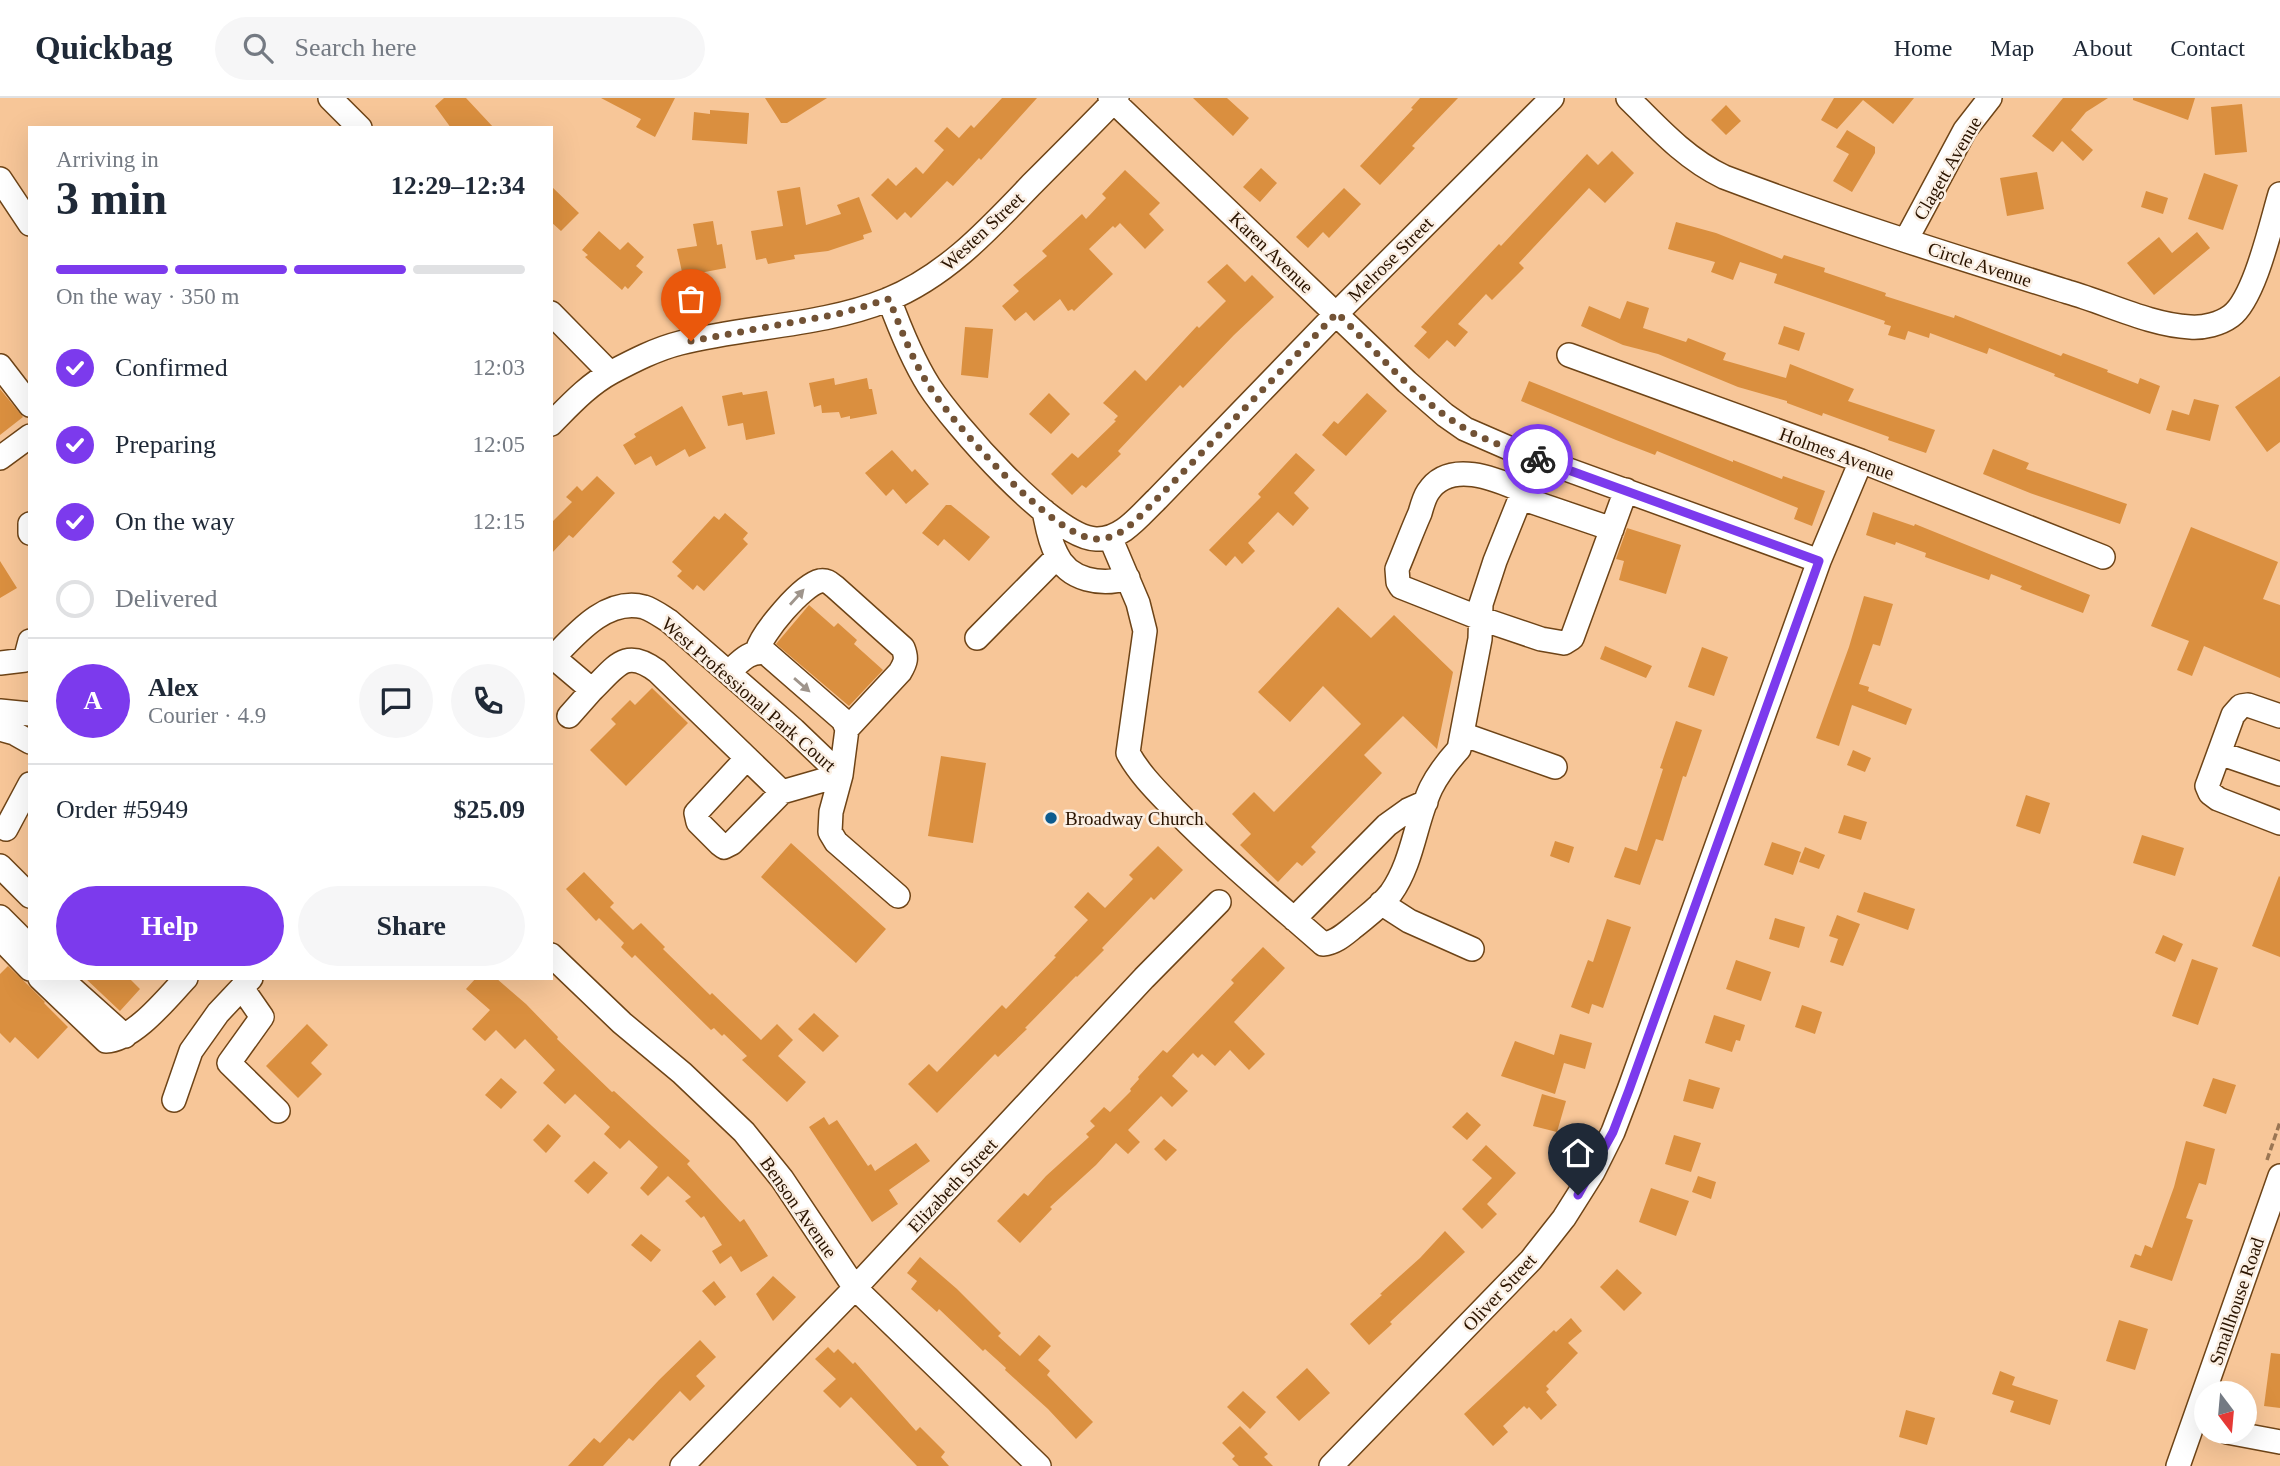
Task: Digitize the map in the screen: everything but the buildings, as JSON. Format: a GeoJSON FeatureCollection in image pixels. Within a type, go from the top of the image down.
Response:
{"type":"FeatureCollection","features":[{"type":"Feature","properties":{"kind":"street"},"geometry":{"type":"LineString","coordinates":[[330,98],[358,126]]}},
{"type":"Feature","properties":{"kind":"street","name":"Melrose Street"},"geometry":{"type":"LineString","coordinates":[[1110,537],[1127,527],[1157,499],[1337,313],[1552,98]]}},
{"type":"Feature","properties":{"kind":"street","name":"Circle Avenue"},"geometry":{"type":"LineString","coordinates":[[1629,98],[1665,135],[1714,172],[1812,209],[1906,240],[2160,322],[2191,327],[2206,326],[2232,316],[2247,295],[2280,194]]}},
{"type":"Feature","properties":{"kind":"street","name":"Clagett Avenue"},"geometry":{"type":"LineString","coordinates":[[1906,240],[1965,130],[1990,98]]}},
{"type":"Feature","properties":{"kind":"street","name":"Karen Avenue"},"geometry":{"type":"LineString","coordinates":[[1113,99],[1408,382],[1465,429],[1536,459],[1819,561]]}},
{"type":"Feature","properties":{"kind":"street","name":"Westen Street"},"geometry":{"type":"LineString","coordinates":[[553,422],[587,389],[610,373],[650,354],[677,344],[838,314],[889,299],[925,281],[948,266],[991,227],[1113,99]]}},
{"type":"Feature","properties":{"kind":"street"},"geometry":{"type":"LineString","coordinates":[[0,179],[28,221]]}},
{"type":"Feature","properties":{"kind":"street"},"geometry":{"type":"LineString","coordinates":[[889,299],[913,358],[930,388],[1001,472],[1076,534],[1095,539],[1110,537],[1138,603],[1145,631],[1128,753],[1134,764],[1196,831],[1323,944],[1339,939],[1391,893],[1403,871],[1431,788],[1447,762],[1459,749],[1480,639],[1481,604],[1495,561],[1536,459]]}},
{"type":"Feature","properties":{"kind":"street"},"geometry":{"type":"LineString","coordinates":[[553,315],[610,373]]}},
{"type":"Feature","properties":{"kind":"street","name":"Holmes Avenue"},"geometry":{"type":"LineString","coordinates":[[1569,355],[1861,461],[2104,557]]}},
{"type":"Feature","properties":{"kind":"street"},"geometry":{"type":"LineString","coordinates":[[0,366],[28,402]]}},
{"type":"Feature","properties":{"kind":"street"},"geometry":{"type":"LineString","coordinates":[[0,458],[28,437]]}},
{"type":"Feature","properties":{"kind":"street","name":"Oliver Street"},"geometry":{"type":"LineString","coordinates":[[1331,1466],[1531,1260],[1564,1218],[1592,1172],[1613,1132],[1629,1090],[1819,561],[1861,461]]}},
{"type":"Feature","properties":{"kind":"street"},"geometry":{"type":"LineString","coordinates":[[1612,530],[1522,494],[1495,478],[1455,474],[1438,482],[1428,492],[1397,569],[1398,582],[1401,587],[1482,619],[1541,639],[1569,642],[1572,638],[1612,530],[1626,491]]}},
{"type":"Feature","properties":{"kind":"street"},"geometry":{"type":"LineString","coordinates":[[1044,510],[1049,537],[1057,557],[1072,573],[1094,582],[1130,584]]}},
{"type":"Feature","properties":{"kind":"street"},"geometry":{"type":"LineString","coordinates":[[976,638],[1057,557]]}},
{"type":"Feature","properties":{"kind":"street"},"geometry":{"type":"LineString","coordinates":[[757,651],[763,636],[806,588],[817,581],[826,581],[835,587],[903,648],[906,656],[906,662],[900,672],[847,729]]}},
{"type":"Feature","properties":{"kind":"street","name":"West Professional Park Court"},"geometry":{"type":"LineString","coordinates":[[553,658],[604,612],[620,606],[637,606],[654,611],[729,672],[841,775]]}},
{"type":"Feature","properties":{"kind":"street"},"geometry":{"type":"LineString","coordinates":[[0,663],[25,660],[28,649]]}},
{"type":"Feature","properties":{"kind":"street"},"geometry":{"type":"LineString","coordinates":[[729,672],[747,656],[757,651],[765,653],[843,720],[847,729],[841,775],[831,812],[830,832],[836,842],[898,896]]}},
{"type":"Feature","properties":{"kind":"street"},"geometry":{"type":"LineString","coordinates":[[569,716],[621,663],[637,659],[657,671],[782,792]]}},
{"type":"Feature","properties":{"kind":"street"},"geometry":{"type":"LineString","coordinates":[[553,660],[592,690]]}},
{"type":"Feature","properties":{"kind":"street"},"geometry":{"type":"LineString","coordinates":[[2280,716],[2248,705],[2241,706],[2233,715],[2207,786],[2210,793],[2218,799],[2280,823]]}},
{"type":"Feature","properties":{"kind":"street"},"geometry":{"type":"LineString","coordinates":[[0,711],[28,713]]}},
{"type":"Feature","properties":{"kind":"street"},"geometry":{"type":"LineString","coordinates":[[0,729],[28,741]]}},
{"type":"Feature","properties":{"kind":"street"},"geometry":{"type":"LineString","coordinates":[[1462,734],[1555,768]]}},
{"type":"Feature","properties":{"kind":"street"},"geometry":{"type":"LineString","coordinates":[[2219,753],[2280,774]]}},
{"type":"Feature","properties":{"kind":"street"},"geometry":{"type":"LineString","coordinates":[[747,758],[696,813],[698,822],[724,847],[732,843],[782,792],[841,775]]}},
{"type":"Feature","properties":{"kind":"street"},"geometry":{"type":"LineString","coordinates":[[3,831],[28,787]]}},
{"type":"Feature","properties":{"kind":"street"},"geometry":{"type":"LineString","coordinates":[[1294,919],[1387,825],[1408,810],[1426,802]]}},
{"type":"Feature","properties":{"kind":"street"},"geometry":{"type":"LineString","coordinates":[[3,831],[28,813]]}},
{"type":"Feature","properties":{"kind":"street"},"geometry":{"type":"LineString","coordinates":[[0,866],[28,894]]}},
{"type":"Feature","properties":{"kind":"street","name":"Elizabeth Street"},"geometry":{"type":"LineString","coordinates":[[682,1466],[855,1288],[1144,978],[1219,902]]}},
{"type":"Feature","properties":{"kind":"street"},"geometry":{"type":"LineString","coordinates":[[1381,903],[1409,921],[1472,949]]}},
{"type":"Feature","properties":{"kind":"street"},"geometry":{"type":"LineString","coordinates":[[0,918],[28,945]]}},
{"type":"Feature","properties":{"kind":"street"},"geometry":{"type":"LineString","coordinates":[[0,938],[28,967]]}},
{"type":"Feature","properties":{"kind":"street","name":"Benson Avenue"},"geometry":{"type":"LineString","coordinates":[[553,957],[744,1132],[782,1179],[855,1288],[1039,1466]]}},
{"type":"Feature","properties":{"kind":"street"},"geometry":{"type":"LineString","coordinates":[[42,980],[106,1041],[125,1036],[184,980]]}},
{"type":"Feature","properties":{"kind":"street"},"geometry":{"type":"LineString","coordinates":[[63,980],[125,1036]]}},
{"type":"Feature","properties":{"kind":"street"},"geometry":{"type":"LineString","coordinates":[[174,1100],[191,1051],[218,1013],[247,983],[262,1017],[229,1063],[278,1111]]}},
{"type":"Feature","properties":{"kind":"street","name":"Smallhouse Road"},"geometry":{"type":"LineString","coordinates":[[2214,1381],[2280,1176]]}},
{"type":"Feature","properties":{"kind":"street","name":"Smallhouse Road"},"geometry":{"type":"LineString","coordinates":[[2178,1466],[2194,1435]]}},
{"type":"Feature","properties":{"kind":"street"},"geometry":{"type":"LineString","coordinates":[[2258,1438],[2280,1442]]}},
{"type":"Feature","properties":{"kind":"way so far"},"geometry":{"type":"LineString","coordinates":[[691,341],[838,314],[889,299],[913,358],[930,388],[970,438],[1001,472],[1057,522],[1086,538],[1113,536],[1127,527],[1337,313],[1426,400],[1445,415],[1465,429],[1538,459]]}},
{"type":"Feature","properties":{"kind":"place","name":"Broadway Church"},"geometry":{"type":"Point","coordinates":[1051,818]}},
{"type":"Feature","properties":{"kind":"route"},"geometry":{"type":"LineString","coordinates":[[1538,459],[1819,561],[1629,1090],[1613,1132],[1578,1195]]}}]}
